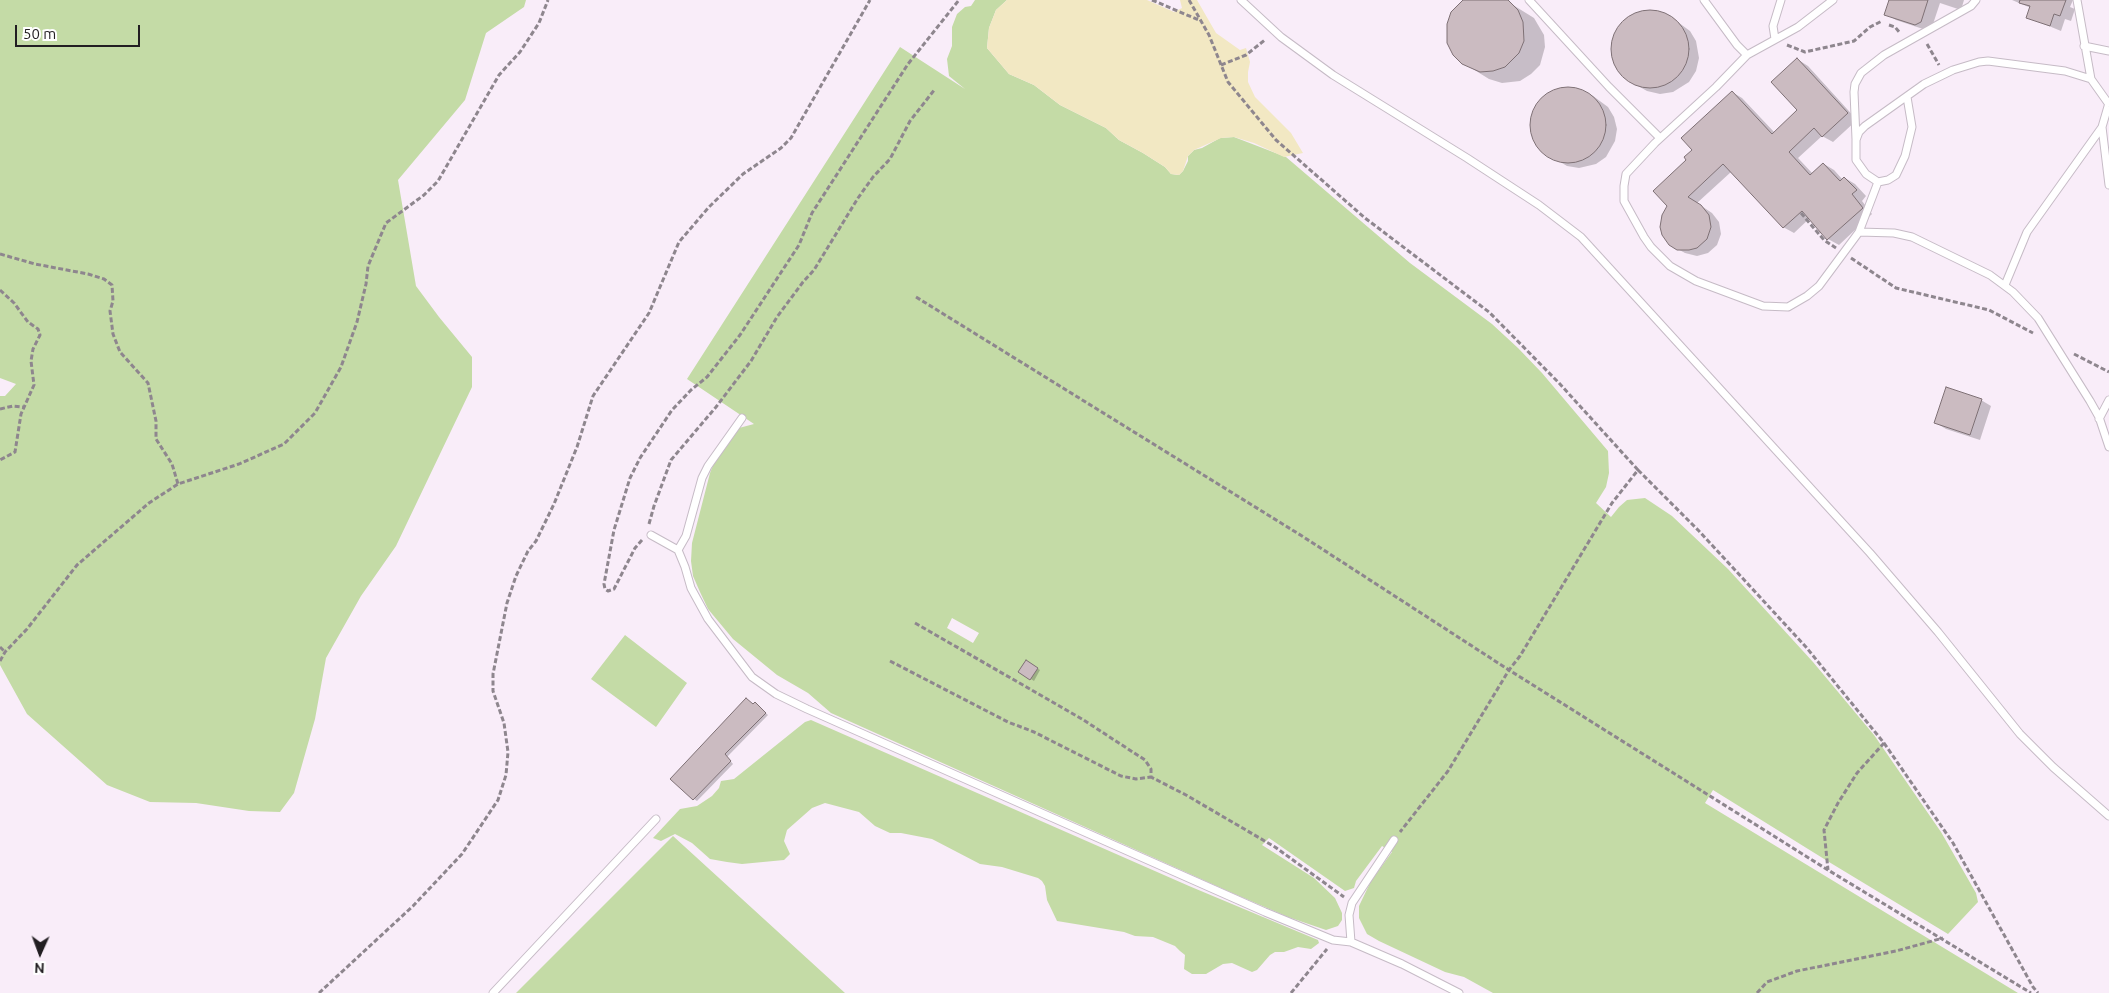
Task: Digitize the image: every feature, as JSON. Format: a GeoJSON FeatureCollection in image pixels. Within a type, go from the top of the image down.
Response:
{"type":"FeatureCollection","features":[{"type":"Feature","properties":{"kind":"lane"},"geometry":{"type":"LineString","coordinates":[[1241,0],[1274,31],[1333,75],[1467,158],[1539,206],[1580,237],[1870,553],[1938,632],[2020,734],[2053,767],[2109,816]]}},
{"type":"Feature","properties":{"kind":"lane"},"geometry":{"type":"LineString","coordinates":[[1529,0],[1609,87],[1660,138]]}},
{"type":"Feature","properties":{"kind":"lane"},"geometry":{"type":"LineString","coordinates":[[1704,0],[1746,55]]}},
{"type":"Feature","properties":{"kind":"lane"},"geometry":{"type":"LineString","coordinates":[[1775,38],[1773,26],[1781,0]]}},
{"type":"Feature","properties":{"kind":"lane"},"geometry":{"type":"LineString","coordinates":[[1833,0],[1798,26],[1746,55],[1629,169],[1624,181],[1623,196],[1630,213],[1644,237],[1676,271],[1741,299],[1763,306],[1780,308],[1794,304],[1819,286],[1859,232],[1878,182]]}},
{"type":"Feature","properties":{"kind":"lane"},"geometry":{"type":"LineString","coordinates":[[1907,97],[1912,119],[1912,131],[1905,156],[1896,175],[1888,180],[1878,182],[1866,174],[1856,160],[1855,84],[1861,73],[1884,55],[1971,6],[1976,0]]}},
{"type":"Feature","properties":{"kind":"lane"},"geometry":{"type":"LineString","coordinates":[[2077,0],[2091,79],[2108,103],[2102,127],[2109,185]]}},
{"type":"Feature","properties":{"kind":"lane"},"geometry":{"type":"LineString","coordinates":[[2084,46],[2109,51]]}},
{"type":"Feature","properties":{"kind":"lane"},"geometry":{"type":"LineString","coordinates":[[1856,140],[1865,126],[1924,84],[1937,77],[1979,62],[1988,61],[2047,67],[2091,79]]}},
{"type":"Feature","properties":{"kind":"lane"},"geometry":{"type":"LineString","coordinates":[[2004,285],[2027,232],[2102,127]]}},
{"type":"Feature","properties":{"kind":"lane"},"geometry":{"type":"LineString","coordinates":[[1859,232],[1888,232],[1907,235],[1982,271],[2004,285],[2027,304],[2093,405],[2109,447]]}},
{"type":"Feature","properties":{"kind":"lane"},"geometry":{"type":"LineString","coordinates":[[2099,419],[2109,400]]}},
{"type":"Feature","properties":{"kind":"lane"},"geometry":{"type":"LineString","coordinates":[[678,550],[686,536],[702,478],[708,466],[742,418]]}},
{"type":"Feature","properties":{"kind":"lane"},"geometry":{"type":"LineString","coordinates":[[651,535],[678,550],[691,588],[708,619],[752,677],[776,694],[1265,912],[1333,940],[1351,942],[1402,964],[1459,993]]}},
{"type":"Feature","properties":{"kind":"lane"},"geometry":{"type":"LineString","coordinates":[[493,993],[656,819]]}},
{"type":"Feature","properties":{"kind":"lane"},"geometry":{"type":"LineString","coordinates":[[1351,942],[1348,915],[1352,903],[1394,840]]}},
{"type":"Feature","properties":{"kind":"path"},"geometry":{"type":"LineString","coordinates":[[0,661],[5,652],[27,629],[77,565],[149,503],[178,484],[214,473],[284,444],[315,413],[341,367],[357,322],[366,284],[368,266],[386,223],[424,195],[438,181],[499,75],[520,52],[539,23],[548,0]]}},
{"type":"Feature","properties":{"kind":"path"},"geometry":{"type":"LineString","coordinates":[[319,993],[413,906],[462,854],[498,800],[506,775],[508,752],[504,723],[493,691],[493,674],[507,603],[525,558],[545,524],[554,504],[577,447],[594,396],[649,313],[679,242],[709,207],[743,174],[781,148],[791,138],[870,0]]}},
{"type":"Feature","properties":{"kind":"path"},"geometry":{"type":"LineString","coordinates":[[935,89],[910,121],[890,159],[873,177],[858,198],[814,270],[777,317],[751,361],[716,407],[671,460],[651,514],[649,524],[651,535],[635,548],[614,589],[608,592],[604,584],[614,530],[630,478],[640,458],[672,410],[691,390],[707,377],[740,335],[799,245],[812,213],[908,64],[959,0]]}},
{"type":"Feature","properties":{"kind":"path"},"geometry":{"type":"LineString","coordinates":[[1152,0],[1201,22]]}},
{"type":"Feature","properties":{"kind":"path"},"geometry":{"type":"LineString","coordinates":[[1189,0],[1209,35],[1228,82],[1282,146],[1364,218],[1489,312],[1559,383],[1638,470],[1699,531],[1806,647],[1884,743],[1953,843],[2038,993]]}},
{"type":"Feature","properties":{"kind":"path"},"geometry":{"type":"LineString","coordinates":[[1775,38],[1788,46],[1805,52],[1854,41],[1870,27],[1882,21]]}},
{"type":"Feature","properties":{"kind":"path"},"geometry":{"type":"LineString","coordinates":[[1221,65],[1246,55],[1274,31]]}},
{"type":"Feature","properties":{"kind":"path"},"geometry":{"type":"LineString","coordinates":[[1801,213],[1824,240],[1896,288],[1989,310],[2109,372]]}},
{"type":"Feature","properties":{"kind":"path"},"geometry":{"type":"LineString","coordinates":[[0,254],[35,264],[88,274],[104,279],[112,285],[113,301],[110,311],[114,334],[120,352],[148,383],[156,421],[156,439],[172,464],[178,484]]}},
{"type":"Feature","properties":{"kind":"path"},"geometry":{"type":"LineString","coordinates":[[0,290],[14,303],[28,322],[38,329],[40,335],[33,349],[31,361],[34,385],[23,407],[15,452],[0,460]]}},
{"type":"Feature","properties":{"kind":"path"},"geometry":{"type":"LineString","coordinates":[[916,297],[1302,536],[1509,670],[1828,870],[2031,993]]}},
{"type":"Feature","properties":{"kind":"path"},"geometry":{"type":"LineString","coordinates":[[0,409],[13,406],[23,407]]}},
{"type":"Feature","properties":{"kind":"path"},"geometry":{"type":"LineString","coordinates":[[1394,840],[1448,771],[1612,503],[1638,470]]}},
{"type":"Feature","properties":{"kind":"path"},"geometry":{"type":"LineString","coordinates":[[916,623],[1082,719],[1145,760],[1151,769],[1151,777]]}},
{"type":"Feature","properties":{"kind":"path"},"geometry":{"type":"LineString","coordinates":[[0,647],[5,652]]}},
{"type":"Feature","properties":{"kind":"path"},"geometry":{"type":"LineString","coordinates":[[890,661],[1008,722],[1034,732],[1122,776],[1136,779],[1151,777],[1186,795],[1275,848],[1352,903]]}},
{"type":"Feature","properties":{"kind":"path"},"geometry":{"type":"LineString","coordinates":[[1828,870],[1824,830],[1838,803],[1858,773],[1884,743]]}},
{"type":"Feature","properties":{"kind":"path"},"geometry":{"type":"LineString","coordinates":[[1757,993],[1766,982],[1797,970],[1896,951],[1942,938]]}},
{"type":"Feature","properties":{"kind":"path"},"geometry":{"type":"LineString","coordinates":[[1291,993],[1333,940]]}},
{"type":"Feature","properties":{"kind":"green space"},"geometry":{"type":"Polygon","coordinates":[[[0,0],[526,0],[524,7],[486,33],[465,100],[398,180],[416,286],[472,357],[472,387],[396,546],[361,596],[326,658],[315,719],[294,793],[280,812],[249,811],[196,803],[150,802],[107,785],[27,714],[0,665],[0,396],[5,396],[16,384],[0,378],[0,0]]]}},
{"type":"Feature","properties":{"kind":"green space"},"geometry":{"type":"Polygon","coordinates":[[[975,0],[1007,0],[996,10],[989,28],[987,48],[1009,74],[1034,85],[1060,105],[1106,128],[1119,140],[1165,167],[1171,174],[1179,175],[1183,171],[1188,161],[1188,156],[1194,150],[1202,148],[1220,138],[1234,137],[1286,157],[1410,263],[1492,324],[1518,348],[1542,373],[1608,451],[1609,473],[1606,487],[1596,503],[1611,517],[1627,500],[1645,498],[1672,516],[1728,569],[1813,662],[1874,735],[1941,832],[1976,893],[1978,902],[1948,934],[1713,790],[1705,803],[2018,993],[1493,993],[1464,977],[1445,972],[1367,934],[1359,918],[1359,906],[1371,881],[1392,852],[1382,846],[1356,881],[1354,888],[1345,891],[1269,838],[1262,845],[1314,878],[1335,898],[1342,913],[1342,920],[1338,926],[1326,930],[1288,917],[1230,892],[831,713],[808,693],[777,675],[733,639],[708,609],[693,576],[691,561],[692,543],[714,463],[739,428],[754,424],[687,379],[900,47],[965,89],[949,76],[947,59],[952,46],[952,27],[957,14],[965,7],[971,6],[975,0]],[[952,618],[947,628],[973,643],[979,633],[952,618]]]}},
{"type":"Feature","properties":{"kind":"green space"},"geometry":{"type":"Polygon","coordinates":[[[625,635],[687,683],[656,727],[591,679],[625,635]]]}},
{"type":"Feature","properties":{"kind":"green space"},"geometry":{"type":"Polygon","coordinates":[[[811,720],[1189,886],[1318,940],[1319,943],[1311,949],[1298,947],[1284,952],[1275,952],[1257,970],[1252,972],[1232,963],[1223,964],[1206,974],[1192,974],[1184,969],[1185,955],[1175,946],[1153,937],[1135,936],[1124,932],[1057,921],[1047,900],[1045,886],[1038,878],[1002,867],[980,864],[932,839],[901,833],[890,833],[875,826],[859,812],[825,803],[812,808],[787,830],[784,841],[790,854],[784,860],[742,864],[727,862],[710,859],[692,843],[675,834],[661,841],[653,838],[680,809],[697,806],[712,796],[719,788],[721,781],[734,779],[805,722],[811,720]]]}},
{"type":"Feature","properties":{"kind":"green space"},"geometry":{"type":"Polygon","coordinates":[[[673,836],[845,993],[516,993],[673,836]]]}},
{"type":"Feature","properties":{"kind":"sand"},"geometry":{"type":"Polygon","coordinates":[[[1007,0],[1147,0],[1174,12],[1182,8],[1180,0],[1197,0],[1216,33],[1240,50],[1246,48],[1250,62],[1248,82],[1255,97],[1291,133],[1303,153],[1284,157],[1254,143],[1234,137],[1221,138],[1194,150],[1188,156],[1183,171],[1179,175],[1171,174],[1165,167],[1119,140],[1106,128],[1060,105],[1034,85],[1009,74],[987,48],[989,28],[996,10],[1007,0]]]}},
{"type":"Feature","properties":{"kind":"building"},"geometry":{"type":"Polygon","coordinates":[[[1463,0],[1508,0],[1518,10],[1523,22],[1524,41],[1519,53],[1505,67],[1493,71],[1480,72],[1462,64],[1453,55],[1447,43],[1447,24],[1451,12],[1463,0]]]}},
{"type":"Feature","properties":{"kind":"building"},"geometry":{"type":"Polygon","coordinates":[[[1889,0],[1928,0],[1921,22],[1915,25],[1884,15],[1889,0]]]}},
{"type":"Feature","properties":{"kind":"building"},"geometry":{"type":"Polygon","coordinates":[[[2020,0],[2066,0],[2060,16],[2054,14],[2050,26],[2026,18],[2030,6],[2019,3],[2020,0]]]}},
{"type":"Feature","properties":{"kind":"building"},"geometry":{"type":"Polygon","coordinates":[[[1642,10],[1658,10],[1672,16],[1683,27],[1689,41],[1689,57],[1683,71],[1672,82],[1658,88],[1642,88],[1628,82],[1617,71],[1611,57],[1611,41],[1617,27],[1628,16],[1642,10]]]}},
{"type":"Feature","properties":{"kind":"building"},"geometry":{"type":"Polygon","coordinates":[[[1797,58],[1848,113],[1822,137],[1814,128],[1789,152],[1810,175],[1823,163],[1840,181],[1844,177],[1857,190],[1852,194],[1863,208],[1827,240],[1802,211],[1783,228],[1723,164],[1688,197],[1701,205],[1709,215],[1711,227],[1707,239],[1697,248],[1689,250],[1677,250],[1669,245],[1662,235],[1660,227],[1662,215],[1667,206],[1653,191],[1686,160],[1684,157],[1692,150],[1681,138],[1732,91],[1772,134],[1797,110],[1771,82],[1797,58]]]}},
{"type":"Feature","properties":{"kind":"building"},"geometry":{"type":"Polygon","coordinates":[[[1568,87],[1583,90],[1595,98],[1603,110],[1606,125],[1603,140],[1595,152],[1583,160],[1568,163],[1553,160],[1541,152],[1533,140],[1530,125],[1533,110],[1541,98],[1553,90],[1568,87]]]}},
{"type":"Feature","properties":{"kind":"building"},"geometry":{"type":"Polygon","coordinates":[[[1946,387],[1982,399],[1970,435],[1934,423],[1946,387]]]}},
{"type":"Feature","properties":{"kind":"building"},"geometry":{"type":"Polygon","coordinates":[[[1026,660],[1038,668],[1030,680],[1018,672],[1026,660]]]}},
{"type":"Feature","properties":{"kind":"building"},"geometry":{"type":"Polygon","coordinates":[[[746,698],[753,704],[755,702],[766,713],[725,754],[731,761],[693,800],[670,779],[746,698]]]}}]}
